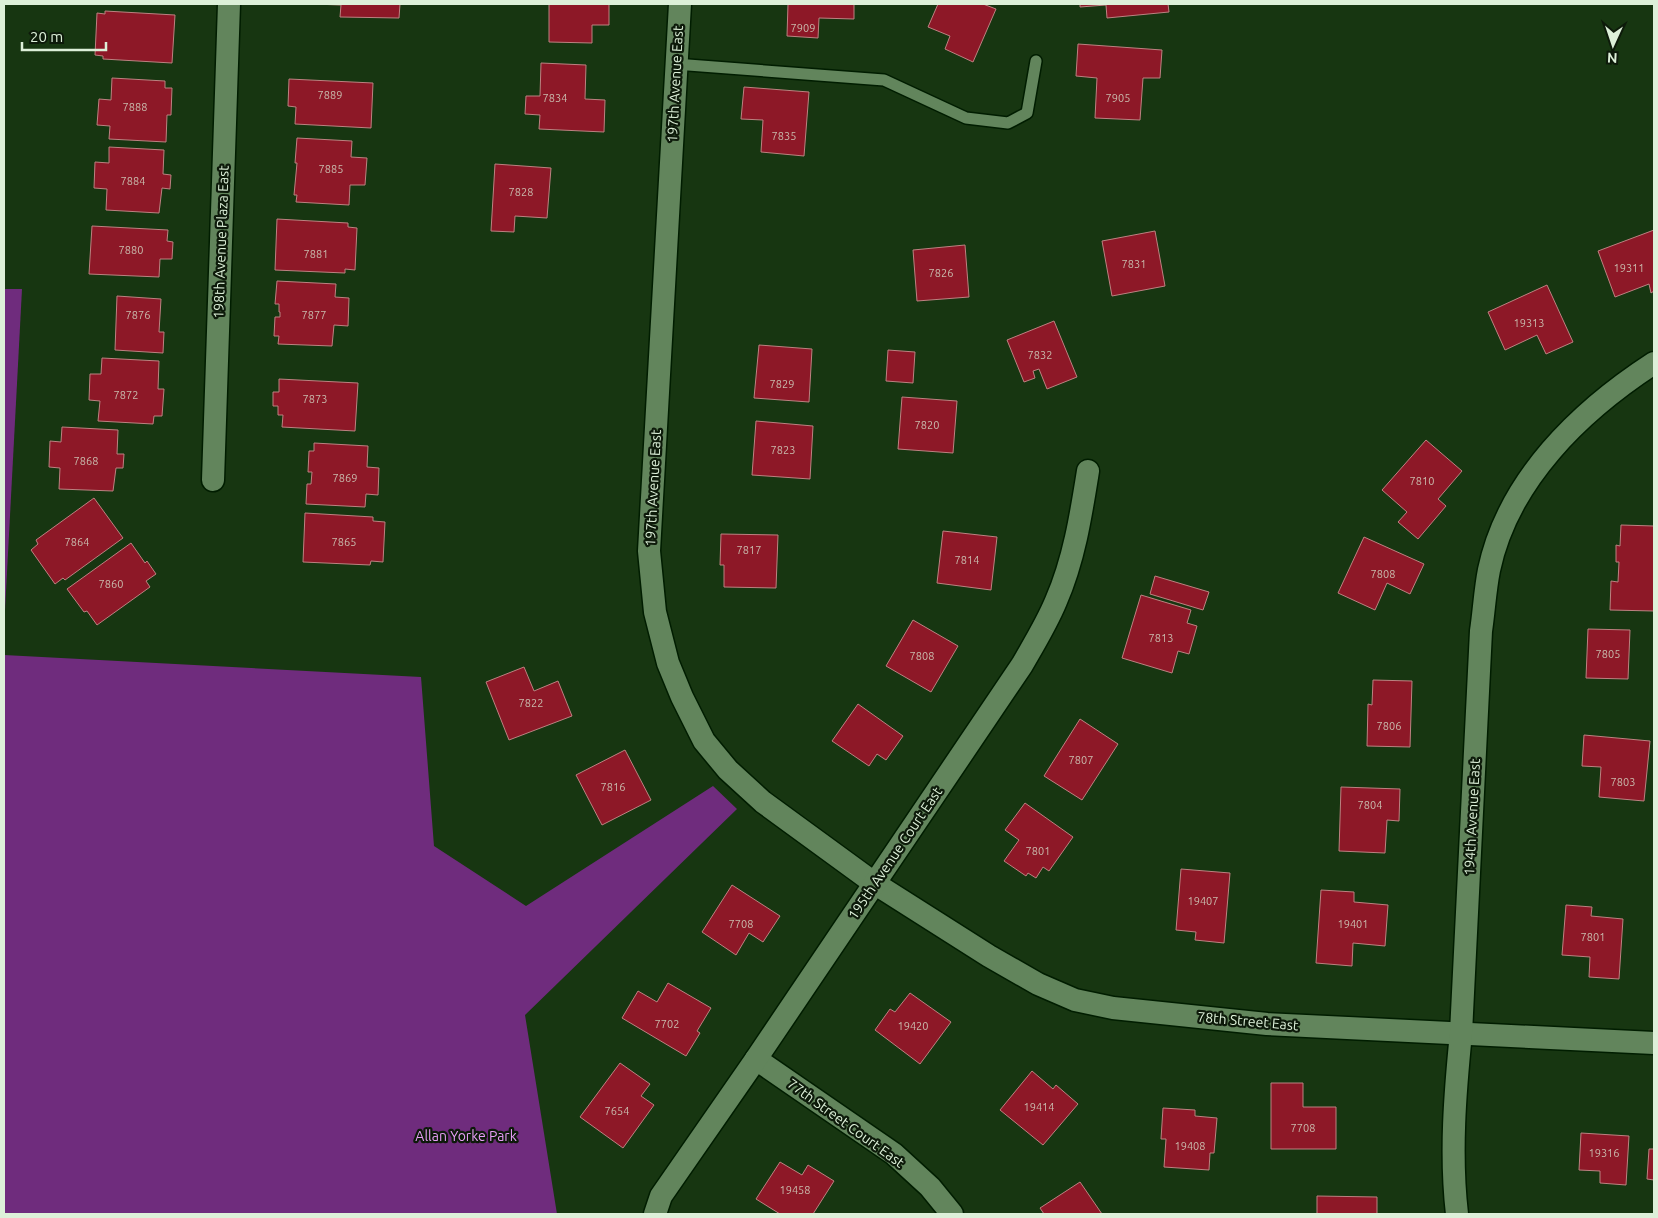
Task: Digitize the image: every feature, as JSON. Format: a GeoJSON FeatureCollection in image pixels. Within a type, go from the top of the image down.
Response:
{"type":"FeatureCollection","features":[{"type":"Feature","properties":{"kind":"street","name":"198th Avenue Plaza East"},"geometry":{"type":"LineString","coordinates":[[213,480],[229,4]]}},
{"type":"Feature","properties":{"kind":"street","name":"197th Avenue East"},"geometry":{"type":"LineString","coordinates":[[680,4],[649,551],[655,612],[668,663],[704,741],[728,770],[763,802],[874,883]]}},
{"type":"Feature","properties":{"kind":"street","name":"194th Avenue East"},"geometry":{"type":"LineString","coordinates":[[1457,1214],[1453,1179],[1456,1078],[1462,1033],[1481,631],[1489,570],[1503,528],[1524,487],[1560,440],[1602,401],[1654,363]]}},
{"type":"Feature","properties":{"kind":"street","name":"195th Avenue Court East"},"geometry":{"type":"LineString","coordinates":[[655,1214],[661,1196],[756,1059],[1022,665],[1040,635],[1067,570],[1080,521],[1088,471]]}},
{"type":"Feature","properties":{"kind":"street","name":"78th Street East"},"geometry":{"type":"LineString","coordinates":[[874,883],[989,956],[1038,984],[1075,1000],[1113,1008],[1267,1024],[1654,1043]]}},
{"type":"Feature","properties":{"kind":"street","name":"77th Street Court East"},"geometry":{"type":"LineString","coordinates":[[756,1059],[894,1154],[930,1187],[952,1214]]}},
{"type":"Feature","properties":{"kind":"lane"},"geometry":{"type":"LineString","coordinates":[[676,64],[884,80],[966,118],[1008,123],[1027,113],[1036,61]]}},
{"type":"Feature","properties":{"kind":"green space"},"geometry":{"type":"Polygon","coordinates":[[[4,289],[22,289],[4,629],[4,289]]]}},
{"type":"Feature","properties":{"kind":"green space","name":"Allan Yorke Park"},"geometry":{"type":"Polygon","coordinates":[[[4,655],[421,677],[434,846],[526,906],[713,786],[737,809],[525,1015],[557,1214],[4,1214],[4,655]]]}},
{"type":"Feature","properties":{"kind":"building"},"geometry":{"type":"Polygon","coordinates":[[[313,4],[400,4],[399,18],[340,17],[341,5],[313,4]]]}},
{"type":"Feature","properties":{"kind":"building"},"geometry":{"type":"Polygon","coordinates":[[[549,4],[609,4],[609,25],[592,25],[592,43],[549,42],[549,4]]]}},
{"type":"Feature","properties":{"kind":"building"},"geometry":{"type":"Polygon","coordinates":[[[788,4],[854,4],[854,19],[819,18],[818,38],[787,36],[788,4]]]}},
{"type":"Feature","properties":{"kind":"building"},"geometry":{"type":"Polygon","coordinates":[[[938,4],[983,4],[996,9],[973,62],[945,49],[950,36],[928,27],[938,4]]]}},
{"type":"Feature","properties":{"kind":"building"},"geometry":{"type":"Polygon","coordinates":[[[1080,4],[1168,4],[1169,12],[1107,18],[1106,5],[1080,7],[1080,4]]]}},
{"type":"Feature","properties":{"kind":"building"},"geometry":{"type":"Polygon","coordinates":[[[105,11],[175,15],[172,63],[103,59],[103,56],[95,55],[97,13],[105,14],[105,11]]]}},
{"type":"Feature","properties":{"kind":"building"},"geometry":{"type":"Polygon","coordinates":[[[1078,44],[1162,50],[1160,78],[1143,78],[1140,120],[1095,118],[1097,78],[1076,76],[1078,44]]]}},
{"type":"Feature","properties":{"kind":"building"},"geometry":{"type":"Polygon","coordinates":[[[541,63],[586,65],[585,99],[605,100],[604,132],[539,129],[540,115],[525,114],[526,96],[540,96],[541,63]]]}},
{"type":"Feature","properties":{"kind":"building"},"geometry":{"type":"Polygon","coordinates":[[[112,78],[165,81],[165,88],[172,88],[171,115],[167,115],[166,142],[109,139],[110,126],[97,125],[99,99],[111,100],[112,78]]]}},
{"type":"Feature","properties":{"kind":"building"},"geometry":{"type":"Polygon","coordinates":[[[289,79],[373,83],[371,128],[295,124],[296,107],[288,106],[289,79]]]}},
{"type":"Feature","properties":{"kind":"building"},"geometry":{"type":"Polygon","coordinates":[[[744,87],[809,92],[804,156],[761,152],[763,120],[741,119],[744,87]]]}},
{"type":"Feature","properties":{"kind":"building"},"geometry":{"type":"Polygon","coordinates":[[[297,138],[352,141],[351,157],[367,158],[365,185],[350,185],[349,205],[296,202],[297,195],[294,195],[297,138]]]}},
{"type":"Feature","properties":{"kind":"building"},"geometry":{"type":"Polygon","coordinates":[[[109,147],[164,150],[163,174],[171,175],[170,189],[162,188],[159,213],[106,210],[107,189],[94,188],[95,162],[109,163],[109,147]]]}},
{"type":"Feature","properties":{"kind":"building"},"geometry":{"type":"Polygon","coordinates":[[[495,164],[551,168],[547,218],[515,216],[514,232],[491,231],[495,164]]]}},
{"type":"Feature","properties":{"kind":"building"},"geometry":{"type":"Polygon","coordinates":[[[277,219],[348,223],[348,227],[357,228],[355,270],[345,269],[345,273],[275,270],[277,219]]]}},
{"type":"Feature","properties":{"kind":"building"},"geometry":{"type":"Polygon","coordinates":[[[92,226],[168,230],[167,241],[173,242],[172,259],[160,259],[159,277],[89,274],[92,226]]]}},
{"type":"Feature","properties":{"kind":"building"},"geometry":{"type":"Polygon","coordinates":[[[1654,230],[1654,291],[1651,293],[1649,284],[1615,297],[1598,251],[1654,230]]]}},
{"type":"Feature","properties":{"kind":"building"},"geometry":{"type":"Polygon","coordinates":[[[1155,231],[1165,286],[1112,296],[1102,241],[1155,231]]]}},
{"type":"Feature","properties":{"kind":"building"},"geometry":{"type":"Polygon","coordinates":[[[965,245],[969,297],[917,301],[913,250],[965,245]]]}},
{"type":"Feature","properties":{"kind":"building"},"geometry":{"type":"Polygon","coordinates":[[[277,281],[336,284],[335,297],[349,298],[348,326],[334,325],[332,346],[278,344],[279,336],[274,336],[275,317],[280,317],[279,304],[275,304],[277,281]]]}},
{"type":"Feature","properties":{"kind":"building"},"geometry":{"type":"Polygon","coordinates":[[[1547,285],[1573,342],[1546,354],[1537,335],[1505,350],[1488,312],[1547,285]]]}},
{"type":"Feature","properties":{"kind":"building"},"geometry":{"type":"Polygon","coordinates":[[[117,296],[161,299],[159,332],[164,332],[163,353],[115,350],[117,296]]]}},
{"type":"Feature","properties":{"kind":"building"},"geometry":{"type":"Polygon","coordinates":[[[1054,321],[1077,377],[1047,389],[1039,369],[1033,371],[1035,378],[1024,382],[1007,340],[1054,321]]]}},
{"type":"Feature","properties":{"kind":"building"},"geometry":{"type":"Polygon","coordinates":[[[759,345],[812,349],[809,402],[754,398],[759,345]]]}},
{"type":"Feature","properties":{"kind":"building"},"geometry":{"type":"Polygon","coordinates":[[[888,350],[915,352],[913,383],[886,381],[888,350]]]}},
{"type":"Feature","properties":{"kind":"building"},"geometry":{"type":"Polygon","coordinates":[[[102,358],[159,361],[158,389],[164,389],[162,416],[154,416],[153,424],[98,421],[100,401],[89,400],[90,374],[101,374],[102,358]]]}},
{"type":"Feature","properties":{"kind":"building"},"geometry":{"type":"Polygon","coordinates":[[[279,379],[358,383],[355,431],[282,427],[283,415],[278,415],[278,406],[273,406],[273,392],[279,392],[279,379]]]}},
{"type":"Feature","properties":{"kind":"building"},"geometry":{"type":"Polygon","coordinates":[[[902,397],[957,401],[953,453],[898,449],[902,397]]]}},
{"type":"Feature","properties":{"kind":"building"},"geometry":{"type":"Polygon","coordinates":[[[756,421],[813,426],[810,479],[752,475],[756,421]]]}},
{"type":"Feature","properties":{"kind":"building"},"geometry":{"type":"Polygon","coordinates":[[[62,427],[118,430],[117,454],[124,454],[123,468],[116,468],[113,491],[59,489],[60,468],[49,467],[50,441],[61,442],[62,427]]]}},
{"type":"Feature","properties":{"kind":"building"},"geometry":{"type":"Polygon","coordinates":[[[1426,440],[1462,471],[1438,499],[1446,506],[1418,539],[1398,522],[1407,512],[1382,490],[1426,440]]]}},
{"type":"Feature","properties":{"kind":"building"},"geometry":{"type":"Polygon","coordinates":[[[314,443],[368,446],[367,467],[379,468],[378,495],[366,494],[365,507],[306,504],[307,484],[311,484],[312,472],[308,472],[309,451],[314,451],[314,443]]]}},
{"type":"Feature","properties":{"kind":"building"},"geometry":{"type":"Polygon","coordinates":[[[94,498],[123,538],[65,580],[63,578],[55,584],[31,550],[38,544],[36,540],[94,498]]]}},
{"type":"Feature","properties":{"kind":"building"},"geometry":{"type":"Polygon","coordinates":[[[305,513],[373,517],[373,521],[385,522],[383,562],[371,561],[370,565],[303,562],[305,513]]]}},
{"type":"Feature","properties":{"kind":"building"},"geometry":{"type":"Polygon","coordinates":[[[1621,525],[1654,526],[1654,611],[1610,610],[1611,581],[1618,582],[1619,562],[1616,562],[1616,545],[1620,546],[1621,525]]]}},
{"type":"Feature","properties":{"kind":"building"},"geometry":{"type":"Polygon","coordinates":[[[943,531],[997,537],[991,590],[937,583],[943,531]]]}},
{"type":"Feature","properties":{"kind":"building"},"geometry":{"type":"Polygon","coordinates":[[[721,534],[778,535],[776,588],[724,587],[724,565],[720,565],[721,534]]]}},
{"type":"Feature","properties":{"kind":"building"},"geometry":{"type":"Polygon","coordinates":[[[1364,537],[1424,564],[1410,594],[1387,583],[1375,610],[1338,593],[1364,537]]]}},
{"type":"Feature","properties":{"kind":"building"},"geometry":{"type":"Polygon","coordinates":[[[131,543],[145,563],[147,561],[156,574],[146,581],[150,587],[97,625],[87,611],[84,612],[67,589],[131,543]]]}},
{"type":"Feature","properties":{"kind":"building"},"geometry":{"type":"Polygon","coordinates":[[[1155,576],[1209,592],[1203,610],[1150,594],[1155,576]]]}},
{"type":"Feature","properties":{"kind":"building"},"geometry":{"type":"Polygon","coordinates":[[[1141,595],[1191,610],[1187,623],[1197,626],[1189,654],[1178,651],[1172,673],[1122,658],[1141,595]]]}},
{"type":"Feature","properties":{"kind":"building"},"geometry":{"type":"Polygon","coordinates":[[[913,620],[958,646],[931,692],[886,666],[913,620]]]}},
{"type":"Feature","properties":{"kind":"building"},"geometry":{"type":"Polygon","coordinates":[[[1588,629],[1630,630],[1628,679],[1586,678],[1588,629]]]}},
{"type":"Feature","properties":{"kind":"building"},"geometry":{"type":"Polygon","coordinates":[[[524,667],[534,691],[558,681],[572,716],[509,740],[486,682],[524,667]]]}},
{"type":"Feature","properties":{"kind":"building"},"geometry":{"type":"Polygon","coordinates":[[[1373,680],[1412,681],[1410,747],[1367,746],[1368,704],[1372,705],[1373,680]]]}},
{"type":"Feature","properties":{"kind":"building"},"geometry":{"type":"Polygon","coordinates":[[[858,704],[903,736],[886,760],[877,754],[869,766],[832,741],[858,704]]]}},
{"type":"Feature","properties":{"kind":"building"},"geometry":{"type":"Polygon","coordinates":[[[1080,719],[1118,744],[1082,800],[1044,776],[1080,719]]]}},
{"type":"Feature","properties":{"kind":"building"},"geometry":{"type":"Polygon","coordinates":[[[1584,735],[1650,741],[1644,801],[1599,797],[1601,767],[1582,766],[1584,735]]]}},
{"type":"Feature","properties":{"kind":"building"},"geometry":{"type":"Polygon","coordinates":[[[625,750],[651,800],[602,825],[576,775],[625,750]]]}},
{"type":"Feature","properties":{"kind":"building"},"geometry":{"type":"Polygon","coordinates":[[[1341,787],[1400,789],[1399,821],[1387,820],[1385,853],[1339,851],[1341,787]]]}},
{"type":"Feature","properties":{"kind":"building"},"geometry":{"type":"Polygon","coordinates":[[[1025,803],[1073,837],[1049,871],[1043,867],[1036,878],[1028,873],[1026,876],[1004,861],[1019,840],[1005,830],[1025,803]]]}},
{"type":"Feature","properties":{"kind":"building"},"geometry":{"type":"Polygon","coordinates":[[[1181,869],[1230,873],[1224,943],[1195,940],[1196,932],[1176,930],[1181,869]]]}},
{"type":"Feature","properties":{"kind":"building"},"geometry":{"type":"Polygon","coordinates":[[[732,885],[780,916],[763,942],[749,933],[736,955],[702,932],[732,885]]]}},
{"type":"Feature","properties":{"kind":"building"},"geometry":{"type":"Polygon","coordinates":[[[1321,890],[1354,892],[1354,902],[1388,905],[1385,946],[1353,943],[1352,966],[1316,963],[1321,890]]]}},
{"type":"Feature","properties":{"kind":"building"},"geometry":{"type":"Polygon","coordinates":[[[1566,905],[1592,907],[1591,916],[1623,919],[1619,979],[1589,977],[1590,957],[1562,955],[1566,905]]]}},
{"type":"Feature","properties":{"kind":"building"},"geometry":{"type":"Polygon","coordinates":[[[668,983],[711,1008],[697,1031],[700,1033],[686,1056],[622,1018],[638,991],[657,1002],[668,983]]]}},
{"type":"Feature","properties":{"kind":"building"},"geometry":{"type":"Polygon","coordinates":[[[910,993],[951,1022],[920,1064],[875,1030],[890,1009],[895,1012],[910,993]]]}},
{"type":"Feature","properties":{"kind":"building"},"geometry":{"type":"Polygon","coordinates":[[[620,1063],[650,1084],[641,1096],[654,1105],[623,1148],[580,1117],[620,1063]]]}},
{"type":"Feature","properties":{"kind":"building"},"geometry":{"type":"Polygon","coordinates":[[[1032,1071],[1053,1089],[1056,1085],[1078,1104],[1043,1145],[1000,1110],[1032,1071]]]}},
{"type":"Feature","properties":{"kind":"building"},"geometry":{"type":"Polygon","coordinates":[[[1271,1083],[1303,1083],[1303,1107],[1336,1107],[1336,1149],[1271,1149],[1271,1083]]]}},
{"type":"Feature","properties":{"kind":"building"},"geometry":{"type":"Polygon","coordinates":[[[1163,1108],[1195,1110],[1195,1116],[1217,1118],[1214,1153],[1210,1153],[1209,1170],[1164,1167],[1166,1139],[1161,1139],[1163,1108]]]}},
{"type":"Feature","properties":{"kind":"building"},"geometry":{"type":"Polygon","coordinates":[[[1581,1133],[1629,1136],[1626,1185],[1600,1183],[1600,1171],[1579,1170],[1581,1133]]]}},
{"type":"Feature","properties":{"kind":"building"},"geometry":{"type":"Polygon","coordinates":[[[1649,1149],[1654,1149],[1654,1180],[1647,1179],[1649,1149]]]}},
{"type":"Feature","properties":{"kind":"building"},"geometry":{"type":"Polygon","coordinates":[[[780,1162],[802,1175],[808,1165],[834,1181],[813,1214],[780,1214],[756,1199],[780,1162]]]}},
{"type":"Feature","properties":{"kind":"building"},"geometry":{"type":"Polygon","coordinates":[[[1080,1182],[1102,1214],[1044,1214],[1040,1208],[1080,1182]]]}},
{"type":"Feature","properties":{"kind":"building"},"geometry":{"type":"Polygon","coordinates":[[[1317,1196],[1377,1197],[1377,1214],[1317,1214],[1317,1196]]]}}]}
